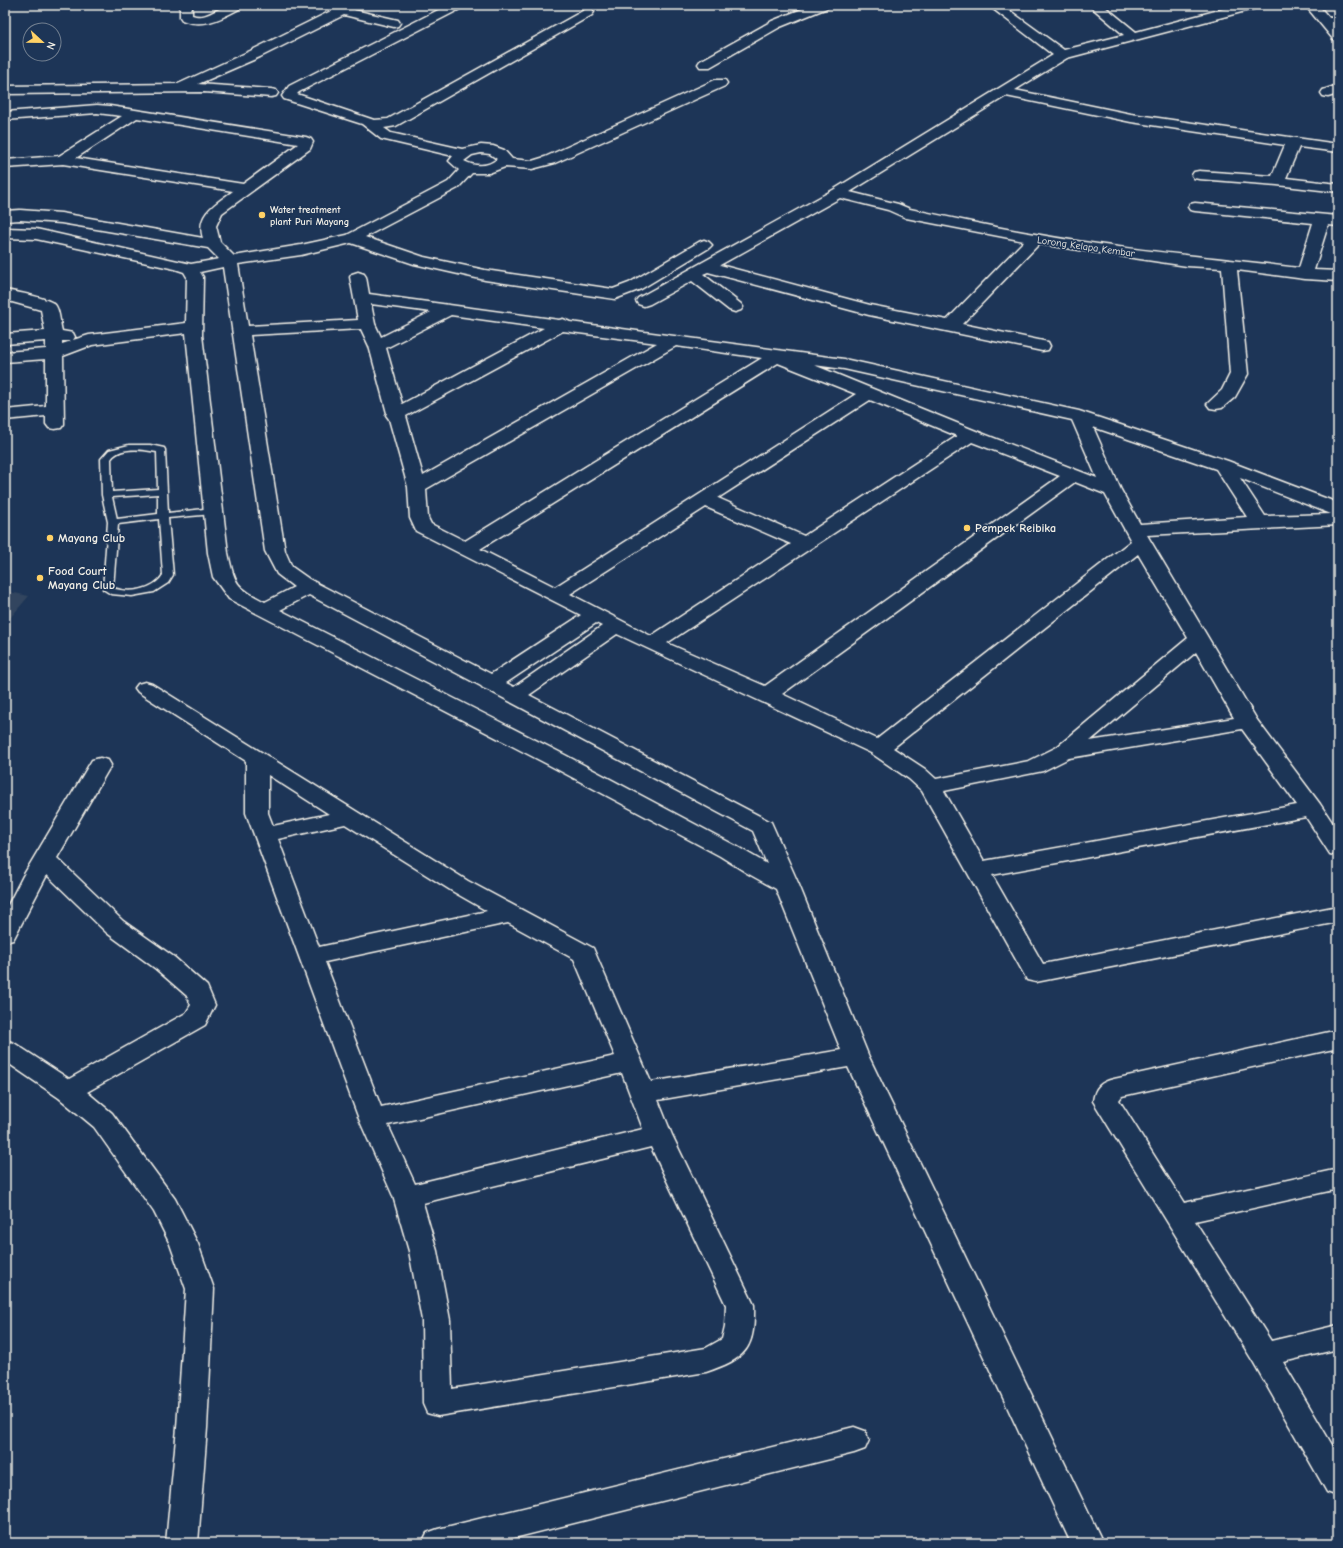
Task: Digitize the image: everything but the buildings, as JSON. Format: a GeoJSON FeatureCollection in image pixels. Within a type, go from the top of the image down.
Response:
{"type":"FeatureCollection","features":[{"type":"Feature","properties":{"kind":"street"},"geometry":{"type":"LineString","coordinates":[[186,5],[186,17],[190,20],[208,19],[237,5]]}},
{"type":"Feature","properties":{"kind":"street"},"geometry":{"type":"LineString","coordinates":[[458,5],[294,90],[289,96],[367,121],[386,136],[462,154]]}},
{"type":"Feature","properties":{"kind":"street"},"geometry":{"type":"LineString","coordinates":[[705,64],[776,24],[823,5]]}},
{"type":"Feature","properties":{"kind":"street"},"geometry":{"type":"LineString","coordinates":[[994,5],[1062,56]]}},
{"type":"Feature","properties":{"kind":"street"},"geometry":{"type":"LineString","coordinates":[[1095,5],[1133,36]]}},
{"type":"Feature","properties":{"kind":"street"},"geometry":{"type":"LineString","coordinates":[[644,301],[838,193],[1062,56],[1133,36],[1203,13],[1253,5]]}},
{"type":"Feature","properties":{"kind":"street"},"geometry":{"type":"LineString","coordinates":[[1311,5],[1332,21],[1338,36]]}},
{"type":"Feature","properties":{"kind":"street"},"geometry":{"type":"LineString","coordinates":[[324,6],[348,8],[394,23]]}},
{"type":"Feature","properties":{"kind":"street"},"geometry":{"type":"LineString","coordinates":[[176,89],[255,54],[348,8]]}},
{"type":"Feature","properties":{"kind":"street"},"geometry":{"type":"LineString","coordinates":[[371,124],[391,123],[588,12]]}},
{"type":"Feature","properties":{"kind":"street"},"geometry":{"type":"LineString","coordinates":[[503,162],[505,158],[500,153],[493,150],[481,149],[467,151],[456,161],[460,165],[469,168],[485,169],[503,162],[532,165],[550,160],[720,83]]}},
{"type":"Feature","properties":{"kind":"street"},"geometry":{"type":"LineString","coordinates":[[5,90],[204,88],[271,94]]}},
{"type":"Feature","properties":{"kind":"street"},"geometry":{"type":"LineString","coordinates":[[1003,91],[1131,118],[1338,148]]}},
{"type":"Feature","properties":{"kind":"street"},"geometry":{"type":"LineString","coordinates":[[5,116],[97,109],[306,142],[305,146],[217,210],[208,220],[207,228],[213,244],[230,261],[275,550],[284,570],[309,587],[490,684],[764,827],[856,1058],[1087,1543]]}},
{"type":"Feature","properties":{"kind":"street"},"geometry":{"type":"LineString","coordinates":[[63,160],[134,114]]}},
{"type":"Feature","properties":{"kind":"street"},"geometry":{"type":"LineString","coordinates":[[1277,181],[1294,142]]}},
{"type":"Feature","properties":{"kind":"street"},"geometry":{"type":"LineString","coordinates":[[5,164],[63,160],[246,189]]}},
{"type":"Feature","properties":{"kind":"street"},"geometry":{"type":"LineString","coordinates":[[5,233],[36,234],[180,265],[190,269],[301,250],[352,238],[453,185],[469,168]]}},
{"type":"Feature","properties":{"kind":"street"},"geometry":{"type":"LineString","coordinates":[[1199,175],[1277,181],[1338,188]]}},
{"type":"Feature","properties":{"kind":"street","name":"Lorong Kelapa Kembar"},"geometry":{"type":"LineString","coordinates":[[838,193],[893,207],[906,213],[1035,239],[1187,261],[1229,264],[1305,274],[1338,276]]}},
{"type":"Feature","properties":{"kind":"street"},"geometry":{"type":"LineString","coordinates":[[1195,207],[1338,221]]}},
{"type":"Feature","properties":{"kind":"street"},"geometry":{"type":"LineString","coordinates":[[5,216],[20,215],[62,218],[213,244]]}},
{"type":"Feature","properties":{"kind":"street"},"geometry":{"type":"LineString","coordinates":[[1305,274],[1322,220]]}},
{"type":"Feature","properties":{"kind":"street"},"geometry":{"type":"LineString","coordinates":[[352,238],[420,261],[485,275],[615,294],[635,286],[704,245]]}},
{"type":"Feature","properties":{"kind":"street"},"geometry":{"type":"LineString","coordinates":[[951,326],[1035,239]]}},
{"type":"Feature","properties":{"kind":"street"},"geometry":{"type":"LineString","coordinates":[[1216,404],[1229,393],[1239,374],[1229,264]]}},
{"type":"Feature","properties":{"kind":"street"},"geometry":{"type":"LineString","coordinates":[[190,269],[195,277],[194,327],[213,511],[223,577],[236,595],[564,764],[728,851],[787,885]]}},
{"type":"Feature","properties":{"kind":"street"},"geometry":{"type":"LineString","coordinates":[[699,270],[735,307]]}},
{"type":"Feature","properties":{"kind":"street"},"geometry":{"type":"LineString","coordinates":[[699,270],[862,308],[1042,346]]}},
{"type":"Feature","properties":{"kind":"street"},"geometry":{"type":"LineString","coordinates":[[358,277],[367,324],[376,346],[417,487],[419,518],[423,527],[652,644],[767,695],[879,748],[917,774],[931,787],[1036,974],[1338,914]]}},
{"type":"Feature","properties":{"kind":"street"},"geometry":{"type":"LineString","coordinates":[[5,295],[49,307],[54,335],[55,417],[5,415]]}},
{"type":"Feature","properties":{"kind":"street"},"geometry":{"type":"LineString","coordinates":[[361,298],[564,324],[777,356],[833,362],[1079,416],[1222,465],[1338,510]]}},
{"type":"Feature","properties":{"kind":"street"},"geometry":{"type":"LineString","coordinates":[[376,346],[450,309]]}},
{"type":"Feature","properties":{"kind":"street"},"geometry":{"type":"LineString","coordinates":[[240,331],[367,324]]}},
{"type":"Feature","properties":{"kind":"street"},"geometry":{"type":"LineString","coordinates":[[395,415],[564,324]]}},
{"type":"Feature","properties":{"kind":"street"},"geometry":{"type":"LineString","coordinates":[[5,357],[54,352],[89,340],[194,327]]}},
{"type":"Feature","properties":{"kind":"street"},"geometry":{"type":"LineString","coordinates":[[5,339],[54,335],[89,340]]}},
{"type":"Feature","properties":{"kind":"street"},"geometry":{"type":"LineString","coordinates":[[417,487],[675,340]]}},
{"type":"Feature","properties":{"kind":"street"},"geometry":{"type":"LineString","coordinates":[[777,356],[970,435],[1112,490]]}},
{"type":"Feature","properties":{"kind":"street"},"geometry":{"type":"LineString","coordinates":[[466,549],[777,356]]}},
{"type":"Feature","properties":{"kind":"street"},"geometry":{"type":"LineString","coordinates":[[555,594],[868,394]]}},
{"type":"Feature","properties":{"kind":"street"},"geometry":{"type":"LineString","coordinates":[[1079,416],[1112,490],[1247,722],[1312,809],[1338,849]]}},
{"type":"Feature","properties":{"kind":"street"},"geometry":{"type":"LineString","coordinates":[[652,644],[970,435]]}},
{"type":"Feature","properties":{"kind":"street"},"geometry":{"type":"LineString","coordinates":[[1222,465],[1260,522]]}},
{"type":"Feature","properties":{"kind":"street"},"geometry":{"type":"LineString","coordinates":[[767,695],[1073,475]]}},
{"type":"Feature","properties":{"kind":"street"},"geometry":{"type":"LineString","coordinates":[[704,499],[806,544]]}},
{"type":"Feature","properties":{"kind":"street"},"geometry":{"type":"LineString","coordinates":[[879,748],[1138,536],[1260,522],[1338,519]]}},
{"type":"Feature","properties":{"kind":"street"},"geometry":{"type":"LineString","coordinates":[[265,610],[309,587]]}},
{"type":"Feature","properties":{"kind":"street"},"geometry":{"type":"LineString","coordinates":[[490,684],[595,615]]}},
{"type":"Feature","properties":{"kind":"street"},"geometry":{"type":"LineString","coordinates":[[514,696],[615,626]]}},
{"type":"Feature","properties":{"kind":"street"},"geometry":{"type":"LineString","coordinates":[[931,787],[1035,766],[1063,752],[1199,639]]}},
{"type":"Feature","properties":{"kind":"street"},"geometry":{"type":"LineString","coordinates":[[145,688],[257,758],[460,886],[584,954],[643,1093],[659,1135],[740,1305],[741,1328],[736,1342],[723,1355],[706,1360],[438,1404],[436,1320],[423,1251],[407,1196],[372,1119],[257,813],[257,758]]}},
{"type":"Feature","properties":{"kind":"street"},"geometry":{"type":"LineString","coordinates":[[1063,752],[1247,722]]}},
{"type":"Feature","properties":{"kind":"street"},"geometry":{"type":"LineString","coordinates":[[5,934],[45,859],[100,765]]}},
{"type":"Feature","properties":{"kind":"street"},"geometry":{"type":"LineString","coordinates":[[978,870],[1312,809]]}},
{"type":"Feature","properties":{"kind":"street"},"geometry":{"type":"LineString","coordinates":[[266,835],[349,816]]}},
{"type":"Feature","properties":{"kind":"street"},"geometry":{"type":"LineString","coordinates":[[45,859],[115,927],[165,963],[198,992],[203,1005],[196,1019],[68,1091]]}},
{"type":"Feature","properties":{"kind":"street"},"geometry":{"type":"LineString","coordinates":[[312,957],[511,914]]}},
{"type":"Feature","properties":{"kind":"street"},"geometry":{"type":"LineString","coordinates":[[1338,1040],[1114,1088],[1107,1093],[1106,1101],[1264,1355],[1338,1483]]}},
{"type":"Feature","properties":{"kind":"street"},"geometry":{"type":"LineString","coordinates":[[5,1049],[68,1091],[103,1120],[165,1206],[184,1244],[200,1290],[192,1428],[182,1543]]}},
{"type":"Feature","properties":{"kind":"street"},"geometry":{"type":"LineString","coordinates":[[643,1093],[856,1058]]}},
{"type":"Feature","properties":{"kind":"street"},"geometry":{"type":"LineString","coordinates":[[372,1119],[630,1062]]}},
{"type":"Feature","properties":{"kind":"street"},"geometry":{"type":"LineString","coordinates":[[407,1196],[659,1135]]}},
{"type":"Feature","properties":{"kind":"street"},"geometry":{"type":"LineString","coordinates":[[1176,1215],[1338,1179]]}},
{"type":"Feature","properties":{"kind":"street"},"geometry":{"type":"LineString","coordinates":[[1264,1355],[1338,1336]]}},
{"type":"Feature","properties":{"kind":"street"},"geometry":{"type":"LineString","coordinates":[[438,1543],[854,1440]]}},
{"type":"Feature","properties":{"kind":"lane"},"geometry":{"type":"LineString","coordinates":[[138,447],[152,447],[161,450],[163,516],[168,576],[167,580],[162,586],[147,591],[114,592],[108,589],[113,522],[107,495],[106,459],[112,452],[138,447]]}},
{"type":"Feature","properties":{"kind":"lane"},"geometry":{"type":"LineString","coordinates":[[107,495],[162,491]]}},
{"type":"Feature","properties":{"kind":"lane"},"geometry":{"type":"LineString","coordinates":[[113,522],[213,511]]}},
{"type":"Feature","properties":{"kind":"shaded area"},"geometry":{"type":"Polygon","coordinates":[[[5,591],[29,596],[5,624],[5,591]]]}},
{"type":"Feature","properties":{"kind":"place","name":"Water treatment plant Puri Mayang"},"geometry":{"type":"Point","coordinates":[262,215]}},
{"type":"Feature","properties":{"kind":"place","name":"Pempek Reibika"},"geometry":{"type":"Point","coordinates":[967,528]}},
{"type":"Feature","properties":{"kind":"place","name":"Mayang Club"},"geometry":{"type":"Point","coordinates":[50,538]}},
{"type":"Feature","properties":{"kind":"place","name":"Food Court Mayang Club"},"geometry":{"type":"Point","coordinates":[40,578]}}]}
